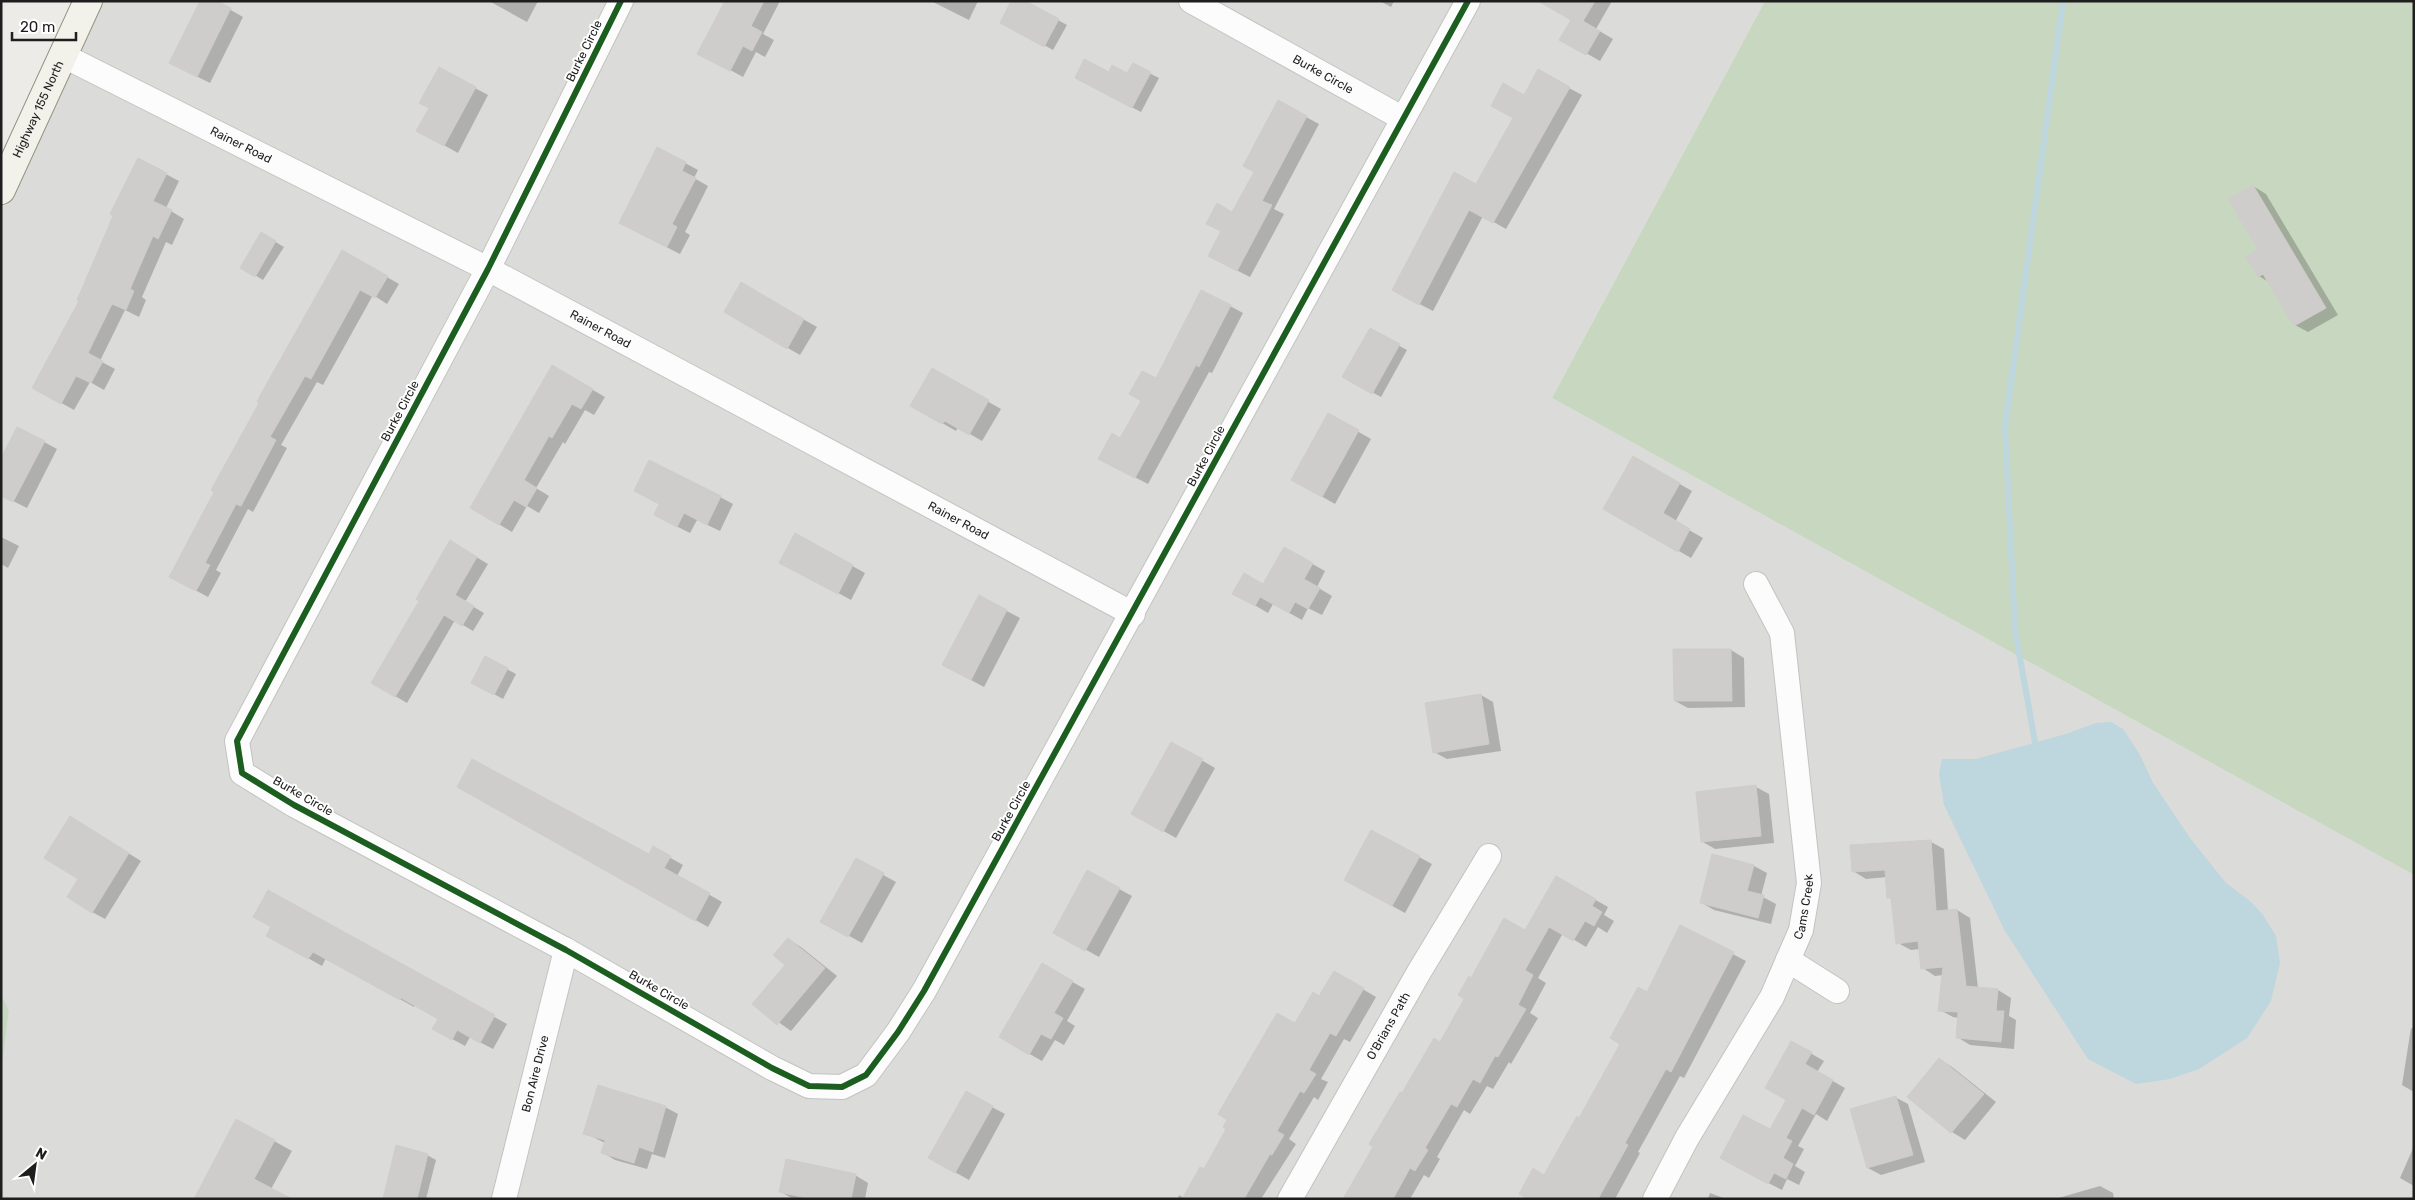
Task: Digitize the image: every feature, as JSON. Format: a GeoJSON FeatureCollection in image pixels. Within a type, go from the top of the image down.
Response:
{"type":"FeatureCollection","features":[{"type":"Feature","properties":{"kind":"main road","name":"Highway 155 North"},"geometry":{"type":"LineString","coordinates":[[1,190],[88,1]]}},
{"type":"Feature","properties":{"kind":"street","name":"Burke Circle"},"geometry":{"type":"LineString","coordinates":[[621,1],[488,269],[237,741],[242,773],[294,805],[566,950],[772,1068],[809,1086],[842,1087],[866,1075],[898,1032],[924,990],[1133,614],[1402,118],[1191,1]]}},
{"type":"Feature","properties":{"kind":"street"},"geometry":{"type":"LineString","coordinates":[[1402,118],[1468,1]]}},
{"type":"Feature","properties":{"kind":"street","name":"Rainer Road"},"geometry":{"type":"LineString","coordinates":[[64,56],[488,269],[1133,614]]}},
{"type":"Feature","properties":{"kind":"street","name":"Cams Creek"},"geometry":{"type":"LineString","coordinates":[[1655,1199],[1687,1138],[1772,996],[1801,930],[1808,883],[1782,633],[1756,584]]}},
{"type":"Feature","properties":{"kind":"street","name":"O'Brians Path"},"geometry":{"type":"LineString","coordinates":[[1290,1199],[1419,972],[1489,856]]}},
{"type":"Feature","properties":{"kind":"street","name":"Bon Aire Drive"},"geometry":{"type":"LineString","coordinates":[[504,1199],[566,950]]}},
{"type":"Feature","properties":{"kind":"street"},"geometry":{"type":"LineString","coordinates":[[1788,960],[1836,991]]}},
{"type":"Feature","properties":{"kind":"shaded area"},"geometry":{"type":"Polygon","coordinates":[[[76,1],[1765,1],[1552,398],[2414,875],[2414,1199],[1,1199],[1,1075],[9,1010],[1,994],[1,157],[76,1]]]}},
{"type":"Feature","properties":{"kind":"green space"},"geometry":{"type":"Polygon","coordinates":[[[1765,1],[2414,1],[2414,875],[1552,398],[1765,1]]]}},
{"type":"Feature","properties":{"kind":"green space"},"geometry":{"type":"Polygon","coordinates":[[[1,994],[9,1010],[1,1075],[1,994]]]}},
{"type":"Feature","properties":{"kind":"water"},"geometry":{"type":"Polygon","coordinates":[[[2111,722],[2123,729],[2140,755],[2153,783],[2190,838],[2226,883],[2250,901],[2263,915],[2276,936],[2280,963],[2271,1001],[2247,1038],[2199,1069],[2170,1079],[2136,1084],[2088,1059],[2005,931],[1944,805],[1939,774],[1942,759],[1976,759],[2066,734],[2096,723],[2111,722]]]}},
{"type":"Feature","properties":{"kind":"building"},"geometry":{"type":"Polygon","coordinates":[[[200,1],[217,1],[231,8],[197,77],[169,63],[200,1]]]}},
{"type":"Feature","properties":{"kind":"building"},"geometry":{"type":"Polygon","coordinates":[[[725,1],[764,1],[751,26],[762,32],[752,51],[743,46],[730,71],[697,54],[725,1]]]}},
{"type":"Feature","properties":{"kind":"building"},"geometry":{"type":"Polygon","coordinates":[[[1011,1],[1026,1],[1059,19],[1044,47],[1000,23],[1011,1]]]}},
{"type":"Feature","properties":{"kind":"building"},"geometry":{"type":"Polygon","coordinates":[[[1538,1],[1595,1],[1583,21],[1600,31],[1586,55],[1559,40],[1571,20],[1538,1]]]}},
{"type":"Feature","properties":{"kind":"building"},"geometry":{"type":"Polygon","coordinates":[[[1084,59],[1109,72],[1112,65],[1127,73],[1133,63],[1151,72],[1132,108],[1075,78],[1084,59]]]}},
{"type":"Feature","properties":{"kind":"building"},"geometry":{"type":"Polygon","coordinates":[[[439,67],[476,87],[444,146],[416,131],[429,108],[419,103],[439,67]]]}},
{"type":"Feature","properties":{"kind":"building"},"geometry":{"type":"Polygon","coordinates":[[[1538,69],[1570,87],[1493,223],[1469,210],[1419,305],[1392,290],[1454,172],[1476,184],[1513,118],[1491,106],[1503,83],[1524,95],[1538,69]]]}},
{"type":"Feature","properties":{"kind":"building"},"geometry":{"type":"Polygon","coordinates":[[[1278,100],[1307,116],[1262,201],[1272,205],[1237,271],[1208,256],[1221,231],[1206,224],[1217,203],[1232,212],[1254,172],[1243,166],[1278,100]]]}},
{"type":"Feature","properties":{"kind":"building"},"geometry":{"type":"Polygon","coordinates":[[[657,147],[686,162],[682,171],[696,178],[672,224],[677,227],[667,247],[619,223],[657,147]]]}},
{"type":"Feature","properties":{"kind":"building"},"geometry":{"type":"Polygon","coordinates":[[[138,158],[167,173],[153,201],[172,210],[158,239],[153,236],[130,289],[134,291],[126,310],[112,304],[88,353],[103,361],[91,383],[76,376],[61,404],[32,388],[79,301],[77,300],[113,216],[110,214],[138,158]]]}},
{"type":"Feature","properties":{"kind":"building"},"geometry":{"type":"Polygon","coordinates":[[[2253,185],[2326,308],[2294,326],[2263,274],[2258,277],[2246,257],[2258,249],[2228,199],[2253,185]]]}},
{"type":"Feature","properties":{"kind":"building"},"geometry":{"type":"Polygon","coordinates":[[[261,232],[276,241],[255,277],[240,268],[261,232]]]}},
{"type":"Feature","properties":{"kind":"building"},"geometry":{"type":"Polygon","coordinates":[[[342,250],[388,276],[375,298],[360,290],[311,379],[305,376],[270,437],[276,440],[241,506],[236,504],[205,563],[210,565],[196,591],[169,577],[214,492],[211,490],[259,403],[257,402],[262,392],[342,250]]]}},
{"type":"Feature","properties":{"kind":"building"},"geometry":{"type":"Polygon","coordinates":[[[741,282],[804,319],[787,349],[724,312],[741,282]]]}},
{"type":"Feature","properties":{"kind":"building"},"geometry":{"type":"Polygon","coordinates":[[[1201,290],[1231,305],[1199,367],[1196,365],[1135,478],[1098,459],[1112,433],[1120,438],[1141,401],[1129,394],[1142,371],[1156,378],[1201,290]]]}},
{"type":"Feature","properties":{"kind":"building"},"geometry":{"type":"Polygon","coordinates":[[[1370,328],[1400,344],[1372,394],[1342,377],[1370,328]]]}},
{"type":"Feature","properties":{"kind":"building"},"geometry":{"type":"Polygon","coordinates":[[[552,365],[593,389],[581,409],[572,404],[552,438],[549,436],[524,480],[537,488],[526,507],[514,500],[499,525],[470,508],[552,365]]]}},
{"type":"Feature","properties":{"kind":"building"},"geometry":{"type":"Polygon","coordinates":[[[932,368],[989,400],[969,435],[945,421],[942,424],[910,406],[932,368]]]}},
{"type":"Feature","properties":{"kind":"building"},"geometry":{"type":"Polygon","coordinates":[[[1328,413],[1359,430],[1322,497],[1291,480],[1328,413]]]}},
{"type":"Feature","properties":{"kind":"building"},"geometry":{"type":"Polygon","coordinates":[[[17,427],[45,441],[13,502],[1,496],[1,458],[17,427]]]}},
{"type":"Feature","properties":{"kind":"building"},"geometry":{"type":"Polygon","coordinates":[[[1633,456],[1680,483],[1663,513],[1690,529],[1678,552],[1603,509],[1633,456]]]}},
{"type":"Feature","properties":{"kind":"building"},"geometry":{"type":"Polygon","coordinates":[[[649,460],[721,496],[707,525],[684,513],[677,527],[654,515],[659,504],[634,491],[649,460]]]}},
{"type":"Feature","properties":{"kind":"building"},"geometry":{"type":"Polygon","coordinates":[[[795,533],[853,565],[838,594],[779,563],[795,533]]]}},
{"type":"Feature","properties":{"kind":"building"},"geometry":{"type":"Polygon","coordinates":[[[450,540],[477,557],[455,595],[474,606],[462,626],[444,615],[395,697],[371,683],[419,601],[416,599],[450,540]]]}},
{"type":"Feature","properties":{"kind":"building"},"geometry":{"type":"Polygon","coordinates":[[[1284,547],[1313,563],[1304,579],[1320,588],[1308,609],[1295,602],[1289,613],[1260,597],[1255,606],[1232,594],[1244,573],[1263,584],[1284,547]]]}},
{"type":"Feature","properties":{"kind":"building"},"geometry":{"type":"Polygon","coordinates":[[[979,595],[1007,610],[971,680],[942,665],[979,595]]]}},
{"type":"Feature","properties":{"kind":"building"},"geometry":{"type":"Polygon","coordinates":[[[1673,649],[1731,649],[1732,701],[1674,701],[1673,649]]]}},
{"type":"Feature","properties":{"kind":"building"},"geometry":{"type":"Polygon","coordinates":[[[485,656],[508,668],[494,695],[471,683],[485,656]]]}},
{"type":"Feature","properties":{"kind":"building"},"geometry":{"type":"Polygon","coordinates":[[[1481,694],[1489,744],[1433,753],[1425,703],[1481,694]]]}},
{"type":"Feature","properties":{"kind":"building"},"geometry":{"type":"Polygon","coordinates":[[[1171,742],[1203,759],[1163,832],[1131,814],[1171,742]]]}},
{"type":"Feature","properties":{"kind":"building"},"geometry":{"type":"Polygon","coordinates":[[[472,759],[649,854],[653,846],[671,856],[664,868],[710,893],[695,921],[457,787],[472,759]]]}},
{"type":"Feature","properties":{"kind":"building"},"geometry":{"type":"Polygon","coordinates":[[[1756,785],[1761,836],[1701,842],[1696,792],[1756,785]]]}},
{"type":"Feature","properties":{"kind":"building"},"geometry":{"type":"Polygon","coordinates":[[[70,816],[129,853],[92,913],[67,897],[78,879],[44,858],[70,816]]]}},
{"type":"Feature","properties":{"kind":"building"},"geometry":{"type":"Polygon","coordinates":[[[1371,830],[1420,856],[1392,906],[1344,880],[1371,830]]]}},
{"type":"Feature","properties":{"kind":"building"},"geometry":{"type":"Polygon","coordinates":[[[1931,840],[1936,911],[1957,909],[1966,986],[1998,989],[1996,1011],[2004,1011],[2001,1042],[1956,1038],[1958,1012],[1938,1011],[1943,967],[1921,969],[1918,941],[1896,944],[1891,898],[1887,898],[1885,870],[1852,872],[1850,845],[1931,840]]]}},
{"type":"Feature","properties":{"kind":"building"},"geometry":{"type":"Polygon","coordinates":[[[1712,854],[1754,865],[1747,891],[1764,895],[1758,918],[1700,903],[1712,854]]]}},
{"type":"Feature","properties":{"kind":"building"},"geometry":{"type":"Polygon","coordinates":[[[856,858],[884,873],[848,937],[820,922],[856,858]]]}},
{"type":"Feature","properties":{"kind":"building"},"geometry":{"type":"Polygon","coordinates":[[[1087,870],[1120,888],[1085,951],[1053,933],[1087,870]]]}},
{"type":"Feature","properties":{"kind":"building"},"geometry":{"type":"Polygon","coordinates":[[[1556,876],[1596,899],[1592,906],[1602,912],[1594,926],[1585,921],[1573,941],[1549,927],[1525,970],[1533,975],[1518,1005],[1526,1009],[1498,1057],[1495,1056],[1480,1083],[1473,1079],[1457,1107],[1451,1104],[1425,1148],[1428,1150],[1415,1171],[1410,1168],[1393,1199],[1343,1199],[1373,1147],[1369,1144],[1400,1092],[1402,1093],[1434,1038],[1440,1042],[1464,999],[1458,995],[1469,976],[1471,978],[1504,918],[1525,930],[1556,876]]]}},
{"type":"Feature","properties":{"kind":"building"},"geometry":{"type":"Polygon","coordinates":[[[268,890],[495,1015],[480,1043],[457,1030],[452,1040],[432,1029],[438,1019],[401,998],[400,1000],[313,952],[308,959],[266,936],[271,927],[253,917],[268,890]]]}},
{"type":"Feature","properties":{"kind":"building"},"geometry":{"type":"Polygon","coordinates":[[[1680,925],[1734,952],[1671,1072],[1666,1069],[1625,1143],[1628,1145],[1598,1199],[1528,1199],[1519,1194],[1533,1168],[1544,1175],[1577,1116],[1579,1118],[1620,1044],[1610,1038],[1638,987],[1647,992],[1680,925]]]}},
{"type":"Feature","properties":{"kind":"building"},"geometry":{"type":"Polygon","coordinates":[[[788,938],[825,968],[777,1025],[752,1004],[785,965],[773,955],[788,938]]]}},
{"type":"Feature","properties":{"kind":"building"},"geometry":{"type":"Polygon","coordinates":[[[1042,963],[1073,981],[1054,1013],[1063,1018],[1051,1039],[1041,1034],[1029,1055],[999,1037],[1042,963]]]}},
{"type":"Feature","properties":{"kind":"building"},"geometry":{"type":"Polygon","coordinates":[[[1334,971],[1364,988],[1336,1036],[1330,1033],[1309,1070],[1316,1074],[1304,1093],[1300,1091],[1277,1131],[1284,1135],[1272,1155],[1270,1154],[1244,1199],[1182,1199],[1200,1167],[1204,1169],[1226,1129],[1223,1127],[1227,1120],[1218,1114],[1277,1013],[1295,1023],[1313,992],[1319,996],[1334,971]]]}},
{"type":"Feature","properties":{"kind":"building"},"geometry":{"type":"Polygon","coordinates":[[[1791,1041],[1812,1052],[1805,1064],[1833,1080],[1814,1115],[1802,1108],[1786,1138],[1792,1141],[1783,1158],[1793,1164],[1786,1179],[1774,1173],[1768,1184],[1720,1158],[1743,1115],[1770,1129],[1786,1100],[1765,1088],[1791,1041]]]}},
{"type":"Feature","properties":{"kind":"building"},"geometry":{"type":"Polygon","coordinates":[[[1939,1058],[1984,1094],[1951,1133],[1907,1097],[1939,1058]]]}},
{"type":"Feature","properties":{"kind":"building"},"geometry":{"type":"Polygon","coordinates":[[[598,1085],[666,1106],[653,1152],[639,1147],[634,1163],[601,1153],[605,1140],[583,1134],[598,1085]]]}},
{"type":"Feature","properties":{"kind":"building"},"geometry":{"type":"Polygon","coordinates":[[[966,1091],[993,1106],[955,1173],[928,1158],[966,1091]]]}},
{"type":"Feature","properties":{"kind":"building"},"geometry":{"type":"Polygon","coordinates":[[[1896,1096],[1913,1155],[1867,1168],[1850,1109],[1896,1096]]]}},
{"type":"Feature","properties":{"kind":"building"},"geometry":{"type":"Polygon","coordinates":[[[236,1119],[275,1140],[254,1179],[292,1199],[194,1199],[236,1119]]]}},
{"type":"Feature","properties":{"kind":"building"},"geometry":{"type":"Polygon","coordinates":[[[396,1145],[428,1154],[417,1199],[383,1199],[396,1145]]]}},
{"type":"Feature","properties":{"kind":"building"},"geometry":{"type":"Polygon","coordinates":[[[786,1159],[856,1174],[851,1199],[811,1199],[779,1192],[786,1159]]]}},
{"type":"Feature","properties":{"kind":"waterway"},"geometry":{"type":"LineString","coordinates":[[2035,742],[2015,630],[2005,426],[2063,1]]}},
{"type":"Feature","properties":{"kind":"cycle path"},"geometry":{"type":"LineString","coordinates":[[621,1],[488,269],[237,741],[242,773],[294,805],[566,950],[772,1068],[809,1086],[842,1087],[866,1075],[898,1032],[924,991],[1468,1]]}}]}
